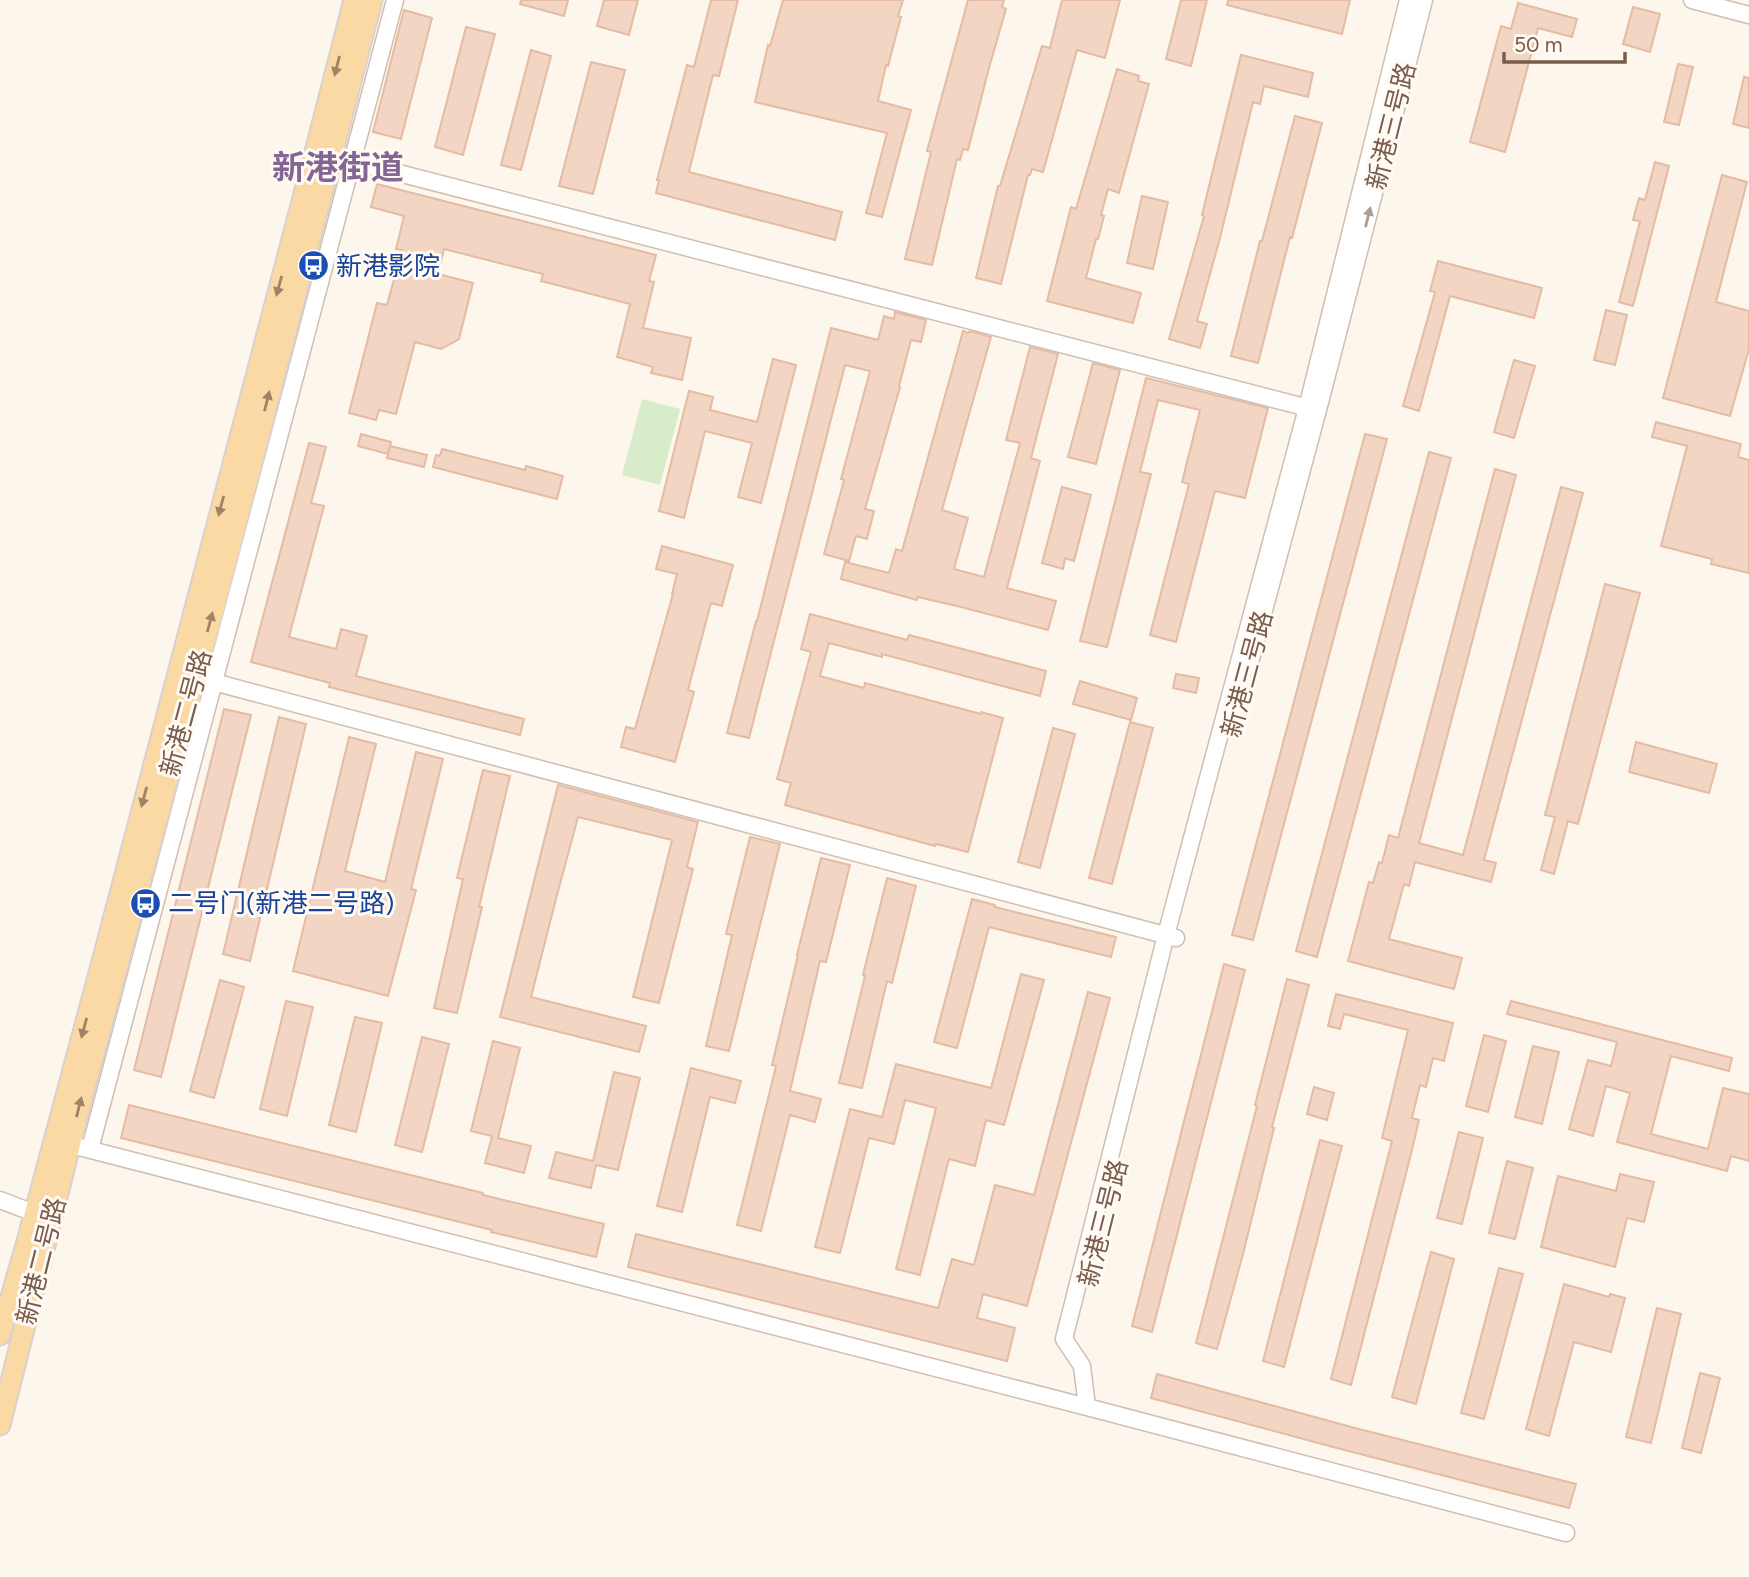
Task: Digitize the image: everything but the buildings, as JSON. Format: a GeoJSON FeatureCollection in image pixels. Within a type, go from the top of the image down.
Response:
{"type":"FeatureCollection","features":[{"type":"Feature","properties":{"kind":"main road","name":"新港二号路"},"geometry":{"type":"LineString","coordinates":[[0,1425],[22,1340],[62,1143],[195,677],[323,154],[354,0]]}},
{"type":"Feature","properties":{"kind":"main road","name":"新港二号路"},"geometry":{"type":"LineString","coordinates":[[323,154],[372,0]]}},
{"type":"Feature","properties":{"kind":"main road","name":"新港二号路"},"geometry":{"type":"LineString","coordinates":[[1,1332],[34,1213],[62,1143]]}},
{"type":"Feature","properties":{"kind":"street"},"geometry":{"type":"LineString","coordinates":[[90,1149],[195,677],[353,162],[395,0]]}},
{"type":"Feature","properties":{"kind":"street","name":"新港三号路"},"geometry":{"type":"LineString","coordinates":[[1312,409],[1408,0]]}},
{"type":"Feature","properties":{"kind":"street","name":"新港三号路"},"geometry":{"type":"LineString","coordinates":[[1087,1407],[1082,1366],[1064,1339],[1424,0]]}},
{"type":"Feature","properties":{"kind":"street"},"geometry":{"type":"LineString","coordinates":[[1692,0],[1749,15]]}},
{"type":"Feature","properties":{"kind":"street"},"geometry":{"type":"LineString","coordinates":[[1726,0],[1749,6]]}},
{"type":"Feature","properties":{"kind":"street"},"geometry":{"type":"LineString","coordinates":[[323,154],[1312,409]]}},
{"type":"Feature","properties":{"kind":"street"},"geometry":{"type":"LineString","coordinates":[[195,677],[1171,936]]}},
{"type":"Feature","properties":{"kind":"street"},"geometry":{"type":"LineString","coordinates":[[62,1143],[1566,1533]]}},
{"type":"Feature","properties":{"kind":"street"},"geometry":{"type":"LineString","coordinates":[[0,1199],[34,1213]]}},
{"type":"Feature","properties":{"kind":"green space"},"geometry":{"type":"Polygon","coordinates":[[[642,399],[680,409],[660,485],[622,475],[642,399]]]}},
{"type":"Feature","properties":{"kind":"place","name":"新港影院"},"geometry":{"type":"Point","coordinates":[313,266]}},
{"type":"Feature","properties":{"kind":"place","name":"二号门(新港二号路)"},"geometry":{"type":"Point","coordinates":[145,903]}},
{"type":"Feature","properties":{"kind":"district","name":"新港街道"},"geometry":{"type":"Point","coordinates":[338,167]}}]}
